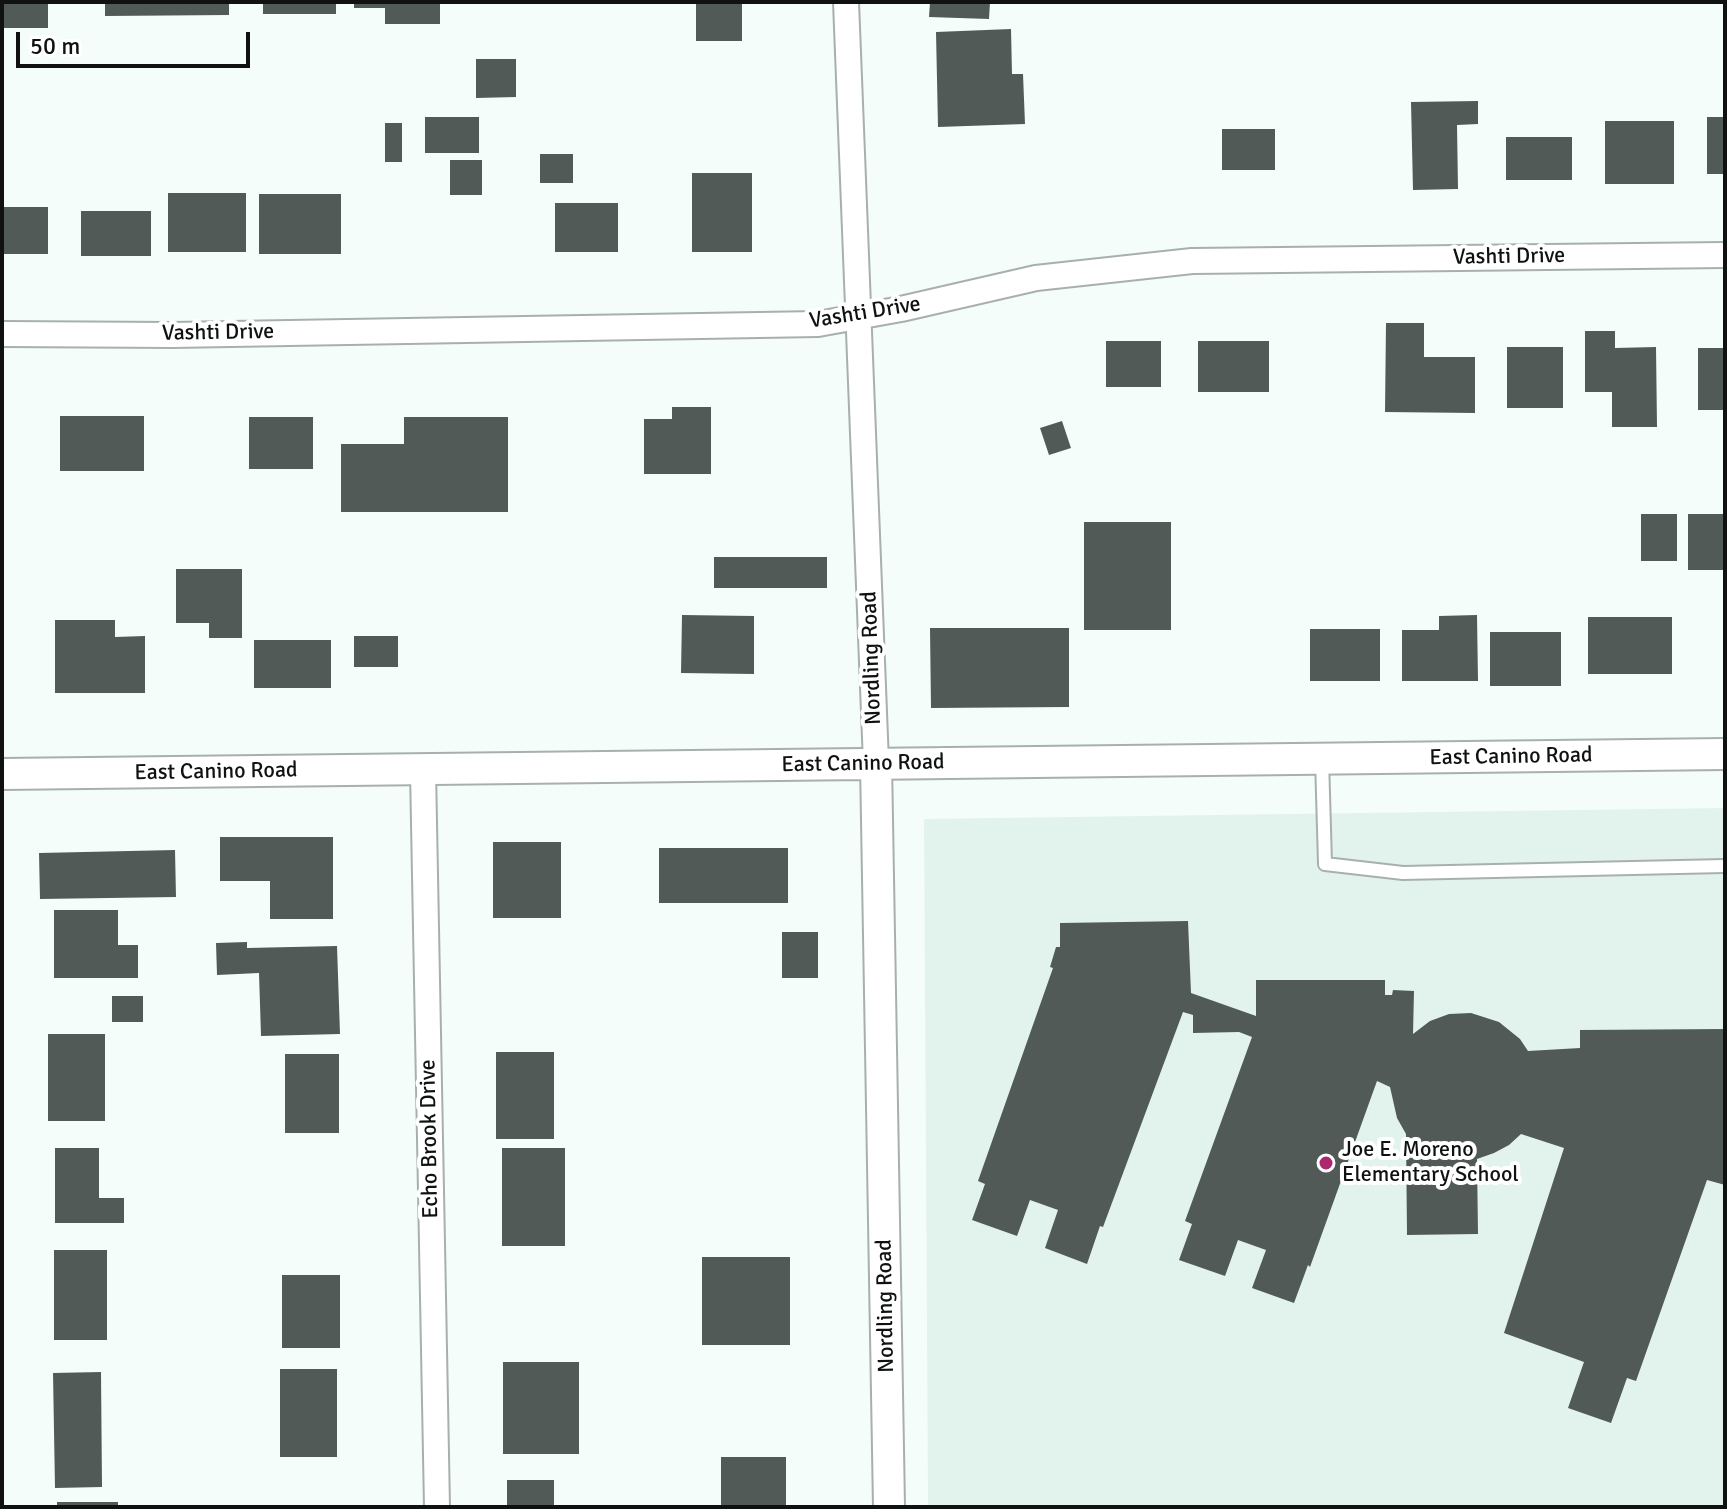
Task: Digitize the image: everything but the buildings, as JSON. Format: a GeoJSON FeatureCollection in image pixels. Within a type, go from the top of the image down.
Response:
{"type":"FeatureCollection","features":[{"type":"Feature","properties":{"kind":"street","name":"Nordling Road"},"geometry":{"type":"LineString","coordinates":[[846,2],[876,763],[889,1507]]}},
{"type":"Feature","properties":{"kind":"street","name":"Vashti Drive"},"geometry":{"type":"LineString","coordinates":[[2,334],[172,335],[818,324],[901,309],[1036,278],[1192,261],[1725,255]]}},
{"type":"Feature","properties":{"kind":"street","name":"East Canino Road"},"geometry":{"type":"LineString","coordinates":[[2,774],[1725,754]]}},
{"type":"Feature","properties":{"kind":"street","name":"Echo Brook Drive"},"geometry":{"type":"LineString","coordinates":[[423,770],[437,1507]]}},
{"type":"Feature","properties":{"kind":"lane"},"geometry":{"type":"LineString","coordinates":[[1322,759],[1325,864],[1403,873],[1725,866]]}},
{"type":"Feature","properties":{"kind":"shaded area","name":"Joe E. Moreno Elementary School"},"geometry":{"type":"Polygon","coordinates":[[[1725,808],[1725,1507],[928,1507],[924,819],[1725,808]]]}},
{"type":"Feature","properties":{"kind":"place","name":"Joe E. Moreno Elementary School"},"geometry":{"type":"Point","coordinates":[1326,1163]}}]}
